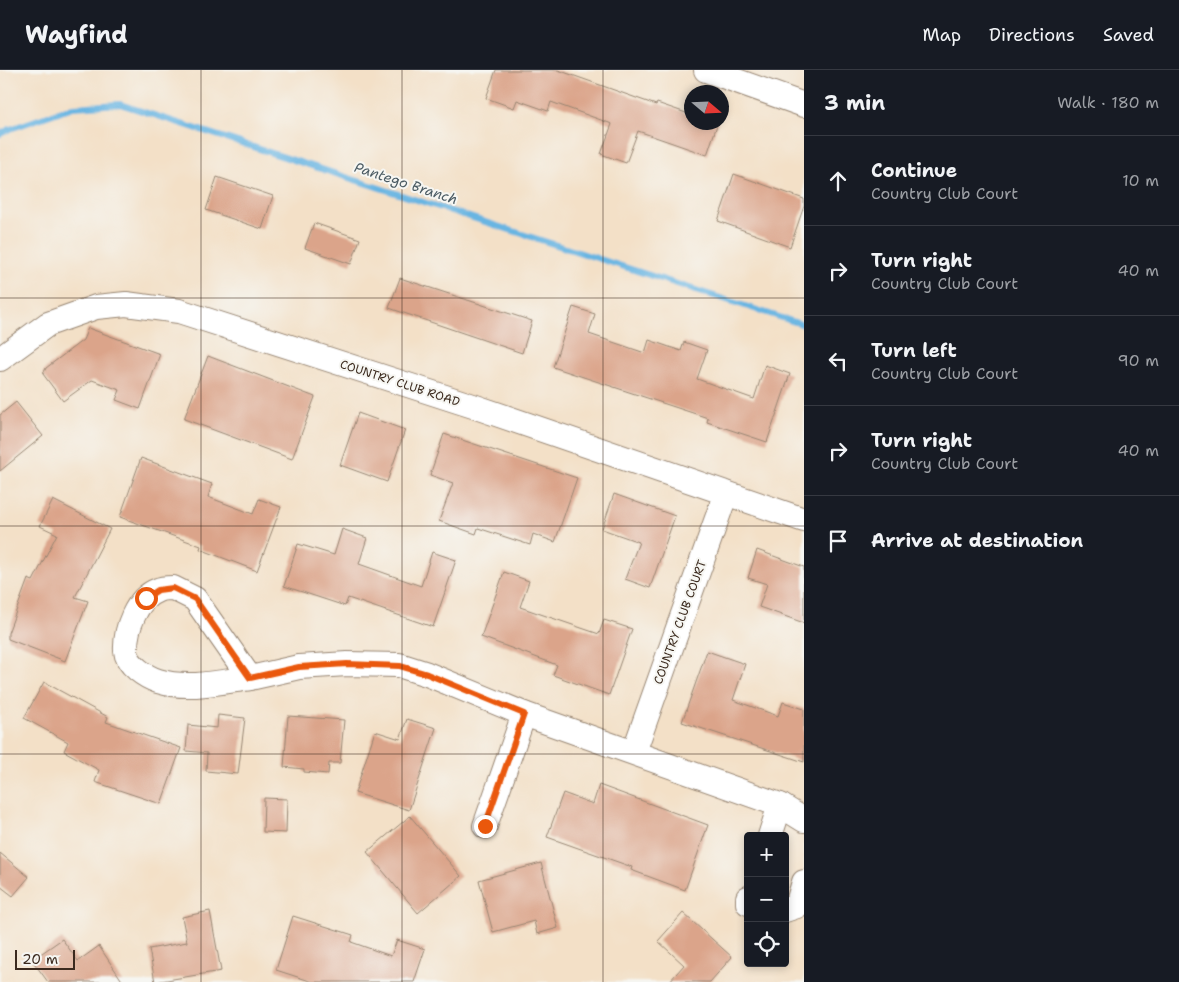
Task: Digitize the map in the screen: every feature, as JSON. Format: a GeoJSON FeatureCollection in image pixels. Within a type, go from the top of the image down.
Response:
{"type":"FeatureCollection","features":[{"type":"Feature","properties":{"kind":"street"},"geometry":{"type":"LineString","coordinates":[[706,70],[804,105]]}},
{"type":"Feature","properties":{"kind":"street","name":"COUNTRY CLUB ROAD"},"geometry":{"type":"LineString","coordinates":[[0,359],[48,324],[96,307],[126,304],[179,311],[474,406],[804,520]]}},
{"type":"Feature","properties":{"kind":"street","name":"COUNTRY CLUB COURT"},"geometry":{"type":"LineString","coordinates":[[634,752],[726,493]]}},
{"type":"Feature","properties":{"kind":"street"},"geometry":{"type":"LineString","coordinates":[[250,678],[195,599],[173,588],[158,590],[146,598],[132,617],[126,652],[135,668],[156,680],[176,685],[250,678],[299,667],[347,664],[400,666],[427,674],[524,714],[780,805],[804,820]]}},
{"type":"Feature","properties":{"kind":"street"},"geometry":{"type":"LineString","coordinates":[[485,826],[524,714]]}},
{"type":"Feature","properties":{"kind":"street"},"geometry":{"type":"LineString","coordinates":[[771,832],[780,805]]}},
{"type":"Feature","properties":{"kind":"street"},"geometry":{"type":"LineString","coordinates":[[789,909],[797,906],[804,882]]}},
{"type":"Feature","properties":{"kind":"building"},"geometry":{"type":"Polygon","coordinates":[[[496,70],[558,70],[656,105],[657,103],[684,112],[684,130],[715,130],[707,155],[638,131],[626,163],[601,154],[612,124],[551,102],[548,111],[517,100],[514,108],[486,98],[496,70]]]}},
{"type":"Feature","properties":{"kind":"building"},"geometry":{"type":"Polygon","coordinates":[[[734,174],[804,199],[804,206],[790,247],[718,221],[734,174]]]}},
{"type":"Feature","properties":{"kind":"building"},"geometry":{"type":"Polygon","coordinates":[[[217,177],[273,196],[262,229],[206,210],[217,177]]]}},
{"type":"Feature","properties":{"kind":"building"},"geometry":{"type":"Polygon","coordinates":[[[314,223],[360,239],[351,264],[305,248],[314,223]]]}},
{"type":"Feature","properties":{"kind":"building"},"geometry":{"type":"Polygon","coordinates":[[[400,278],[532,321],[522,353],[389,308],[400,278]]]}},
{"type":"Feature","properties":{"kind":"building"},"geometry":{"type":"Polygon","coordinates":[[[573,307],[595,314],[589,334],[645,353],[649,340],[681,351],[684,342],[707,350],[697,379],[754,399],[765,365],[790,374],[767,442],[707,422],[708,418],[553,367],[573,307]]]}},
{"type":"Feature","properties":{"kind":"building"},"geometry":{"type":"Polygon","coordinates":[[[88,328],[160,354],[140,409],[116,400],[120,390],[92,380],[63,401],[43,374],[46,368],[83,340],[88,328]]]}},
{"type":"Feature","properties":{"kind":"building"},"geometry":{"type":"Polygon","coordinates":[[[208,356],[315,397],[292,459],[184,419],[208,356]]]}},
{"type":"Feature","properties":{"kind":"building"},"geometry":{"type":"Polygon","coordinates":[[[16,402],[43,436],[0,471],[0,415],[16,402]]]}},
{"type":"Feature","properties":{"kind":"building"},"geometry":{"type":"Polygon","coordinates":[[[358,413],[405,430],[387,482],[340,465],[358,413]]]}},
{"type":"Feature","properties":{"kind":"building"},"geometry":{"type":"Polygon","coordinates":[[[444,434],[577,478],[555,542],[533,534],[530,545],[478,528],[476,534],[439,521],[453,483],[430,475],[444,434]]]}},
{"type":"Feature","properties":{"kind":"building"},"geometry":{"type":"Polygon","coordinates":[[[141,458],[212,484],[208,497],[253,514],[259,499],[281,507],[257,571],[200,549],[201,546],[120,517],[141,458]]]}},
{"type":"Feature","properties":{"kind":"building"},"geometry":{"type":"Polygon","coordinates":[[[614,494],[675,516],[650,588],[625,579],[639,542],[602,529],[614,494]]]}},
{"type":"Feature","properties":{"kind":"building"},"geometry":{"type":"Polygon","coordinates":[[[53,500],[110,529],[75,597],[88,601],[65,661],[8,639],[8,633],[28,579],[33,581],[57,534],[40,526],[53,500]]]}},
{"type":"Feature","properties":{"kind":"building"},"geometry":{"type":"Polygon","coordinates":[[[342,529],[367,538],[359,564],[421,586],[432,552],[456,560],[433,627],[348,598],[345,606],[284,586],[298,544],[334,555],[342,529]]]}},
{"type":"Feature","properties":{"kind":"building"},"geometry":{"type":"Polygon","coordinates":[[[757,550],[804,567],[804,623],[759,607],[767,584],[748,578],[757,550]]]}},
{"type":"Feature","properties":{"kind":"building"},"geometry":{"type":"Polygon","coordinates":[[[504,572],[529,581],[520,607],[599,634],[604,620],[632,629],[609,695],[553,675],[557,665],[481,637],[504,572]]]}},
{"type":"Feature","properties":{"kind":"building"},"geometry":{"type":"Polygon","coordinates":[[[707,651],[745,664],[733,700],[778,716],[783,702],[804,709],[804,762],[682,722],[707,651]]]}},
{"type":"Feature","properties":{"kind":"building"},"geometry":{"type":"Polygon","coordinates":[[[44,682],[108,717],[106,722],[181,748],[161,804],[95,782],[99,770],[64,751],[68,742],[24,718],[44,682]]]}},
{"type":"Feature","properties":{"kind":"building"},"geometry":{"type":"Polygon","coordinates":[[[218,715],[245,718],[238,774],[206,771],[207,753],[186,751],[188,725],[217,728],[218,715]]]}},
{"type":"Feature","properties":{"kind":"building"},"geometry":{"type":"Polygon","coordinates":[[[288,716],[344,720],[340,763],[329,763],[328,774],[304,772],[304,769],[284,767],[288,716]]]}},
{"type":"Feature","properties":{"kind":"building"},"geometry":{"type":"Polygon","coordinates":[[[407,719],[436,728],[409,810],[355,793],[375,731],[400,739],[407,719]]]}},
{"type":"Feature","properties":{"kind":"building"},"geometry":{"type":"Polygon","coordinates":[[[599,785],[708,825],[685,890],[631,870],[632,867],[547,837],[563,793],[593,804],[599,785]]]}},
{"type":"Feature","properties":{"kind":"building"},"geometry":{"type":"Polygon","coordinates":[[[264,798],[287,799],[286,833],[263,832],[264,798]]]}},
{"type":"Feature","properties":{"kind":"building"},"geometry":{"type":"Polygon","coordinates":[[[410,816],[461,876],[418,913],[367,852],[410,816]]]}},
{"type":"Feature","properties":{"kind":"building"},"geometry":{"type":"Polygon","coordinates":[[[0,853],[29,877],[13,896],[0,886],[0,853]]]}},
{"type":"Feature","properties":{"kind":"building"},"geometry":{"type":"Polygon","coordinates":[[[541,863],[558,928],[537,934],[534,921],[493,932],[479,880],[541,863]]]}},
{"type":"Feature","properties":{"kind":"building"},"geometry":{"type":"Polygon","coordinates":[[[210,911],[221,971],[155,982],[149,949],[187,942],[182,917],[210,911]]]}},
{"type":"Feature","properties":{"kind":"building"},"geometry":{"type":"Polygon","coordinates":[[[683,913],[732,957],[710,982],[669,982],[684,965],[658,941],[683,913]]]}},
{"type":"Feature","properties":{"kind":"building"},"geometry":{"type":"Polygon","coordinates":[[[293,916],[353,935],[351,942],[391,956],[397,940],[425,949],[414,982],[313,982],[276,970],[293,916]]]}},
{"type":"Feature","properties":{"kind":"building"},"geometry":{"type":"Polygon","coordinates":[[[62,939],[78,961],[99,946],[123,982],[48,982],[32,960],[62,939]]]}},
{"type":"Feature","properties":{"kind":"waterway","name":"Pantego Branch"},"geometry":{"type":"LineString","coordinates":[[0,134],[73,107],[120,104],[804,325]]}},
{"type":"Feature","properties":{"kind":"route"},"geometry":{"type":"LineString","coordinates":[[146,598],[158,590],[173,588],[195,599],[250,678],[299,667],[387,664],[427,674],[524,714],[485,826]]}}]}
